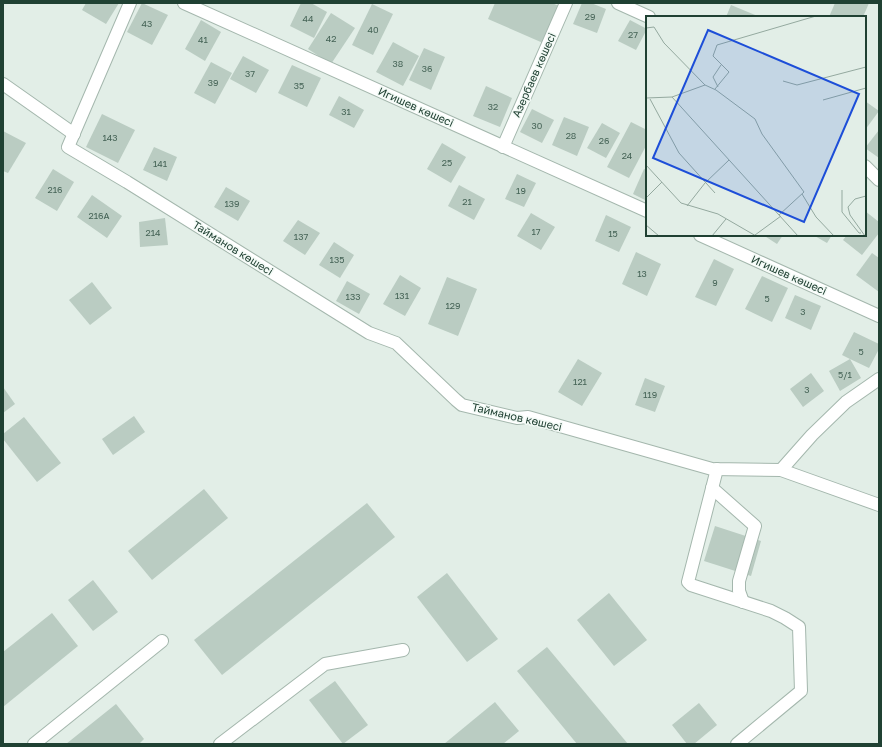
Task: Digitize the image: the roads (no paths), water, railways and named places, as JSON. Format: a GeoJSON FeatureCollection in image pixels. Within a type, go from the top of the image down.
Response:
{"type":"FeatureCollection","features":[{"type":"Feature","properties":{"kind":"street","name":"Тайманов көшесі"},"geometry":{"type":"LineString","coordinates":[[130,3],[68,147],[127,182],[369,333],[396,343],[462,405],[517,418],[528,417],[712,469],[781,470],[879,505]]}},
{"type":"Feature","properties":{"kind":"street","name":"Игишев көшесі"},"geometry":{"type":"LineString","coordinates":[[184,3],[646,211]]}},
{"type":"Feature","properties":{"kind":"street","name":"Азербаев көшесі"},"geometry":{"type":"LineString","coordinates":[[503,146],[566,3]]}},
{"type":"Feature","properties":{"kind":"street"},"geometry":{"type":"LineString","coordinates":[[618,3],[647,16]]}},
{"type":"Feature","properties":{"kind":"street"},"geometry":{"type":"LineString","coordinates":[[3,84],[74,134]]}},
{"type":"Feature","properties":{"kind":"street"},"geometry":{"type":"LineString","coordinates":[[866,167],[879,180]]}},
{"type":"Feature","properties":{"kind":"street","name":"Игишев көшесі"},"geometry":{"type":"LineString","coordinates":[[702,236],[879,316]]}},
{"type":"Feature","properties":{"kind":"street"},"geometry":{"type":"LineString","coordinates":[[781,470],[812,435],[846,402],[879,379]]}},
{"type":"Feature","properties":{"kind":"street"},"geometry":{"type":"LineString","coordinates":[[717,469],[688,582],[691,585],[771,611],[799,627],[801,692],[737,744]]}},
{"type":"Feature","properties":{"kind":"street"},"geometry":{"type":"LineString","coordinates":[[712,488],[755,526],[739,581],[739,591],[743,602]]}},
{"type":"Feature","properties":{"kind":"street"},"geometry":{"type":"LineString","coordinates":[[34,744],[162,641]]}},
{"type":"Feature","properties":{"kind":"street"},"geometry":{"type":"LineString","coordinates":[[220,744],[325,664],[403,650]]}}]}
